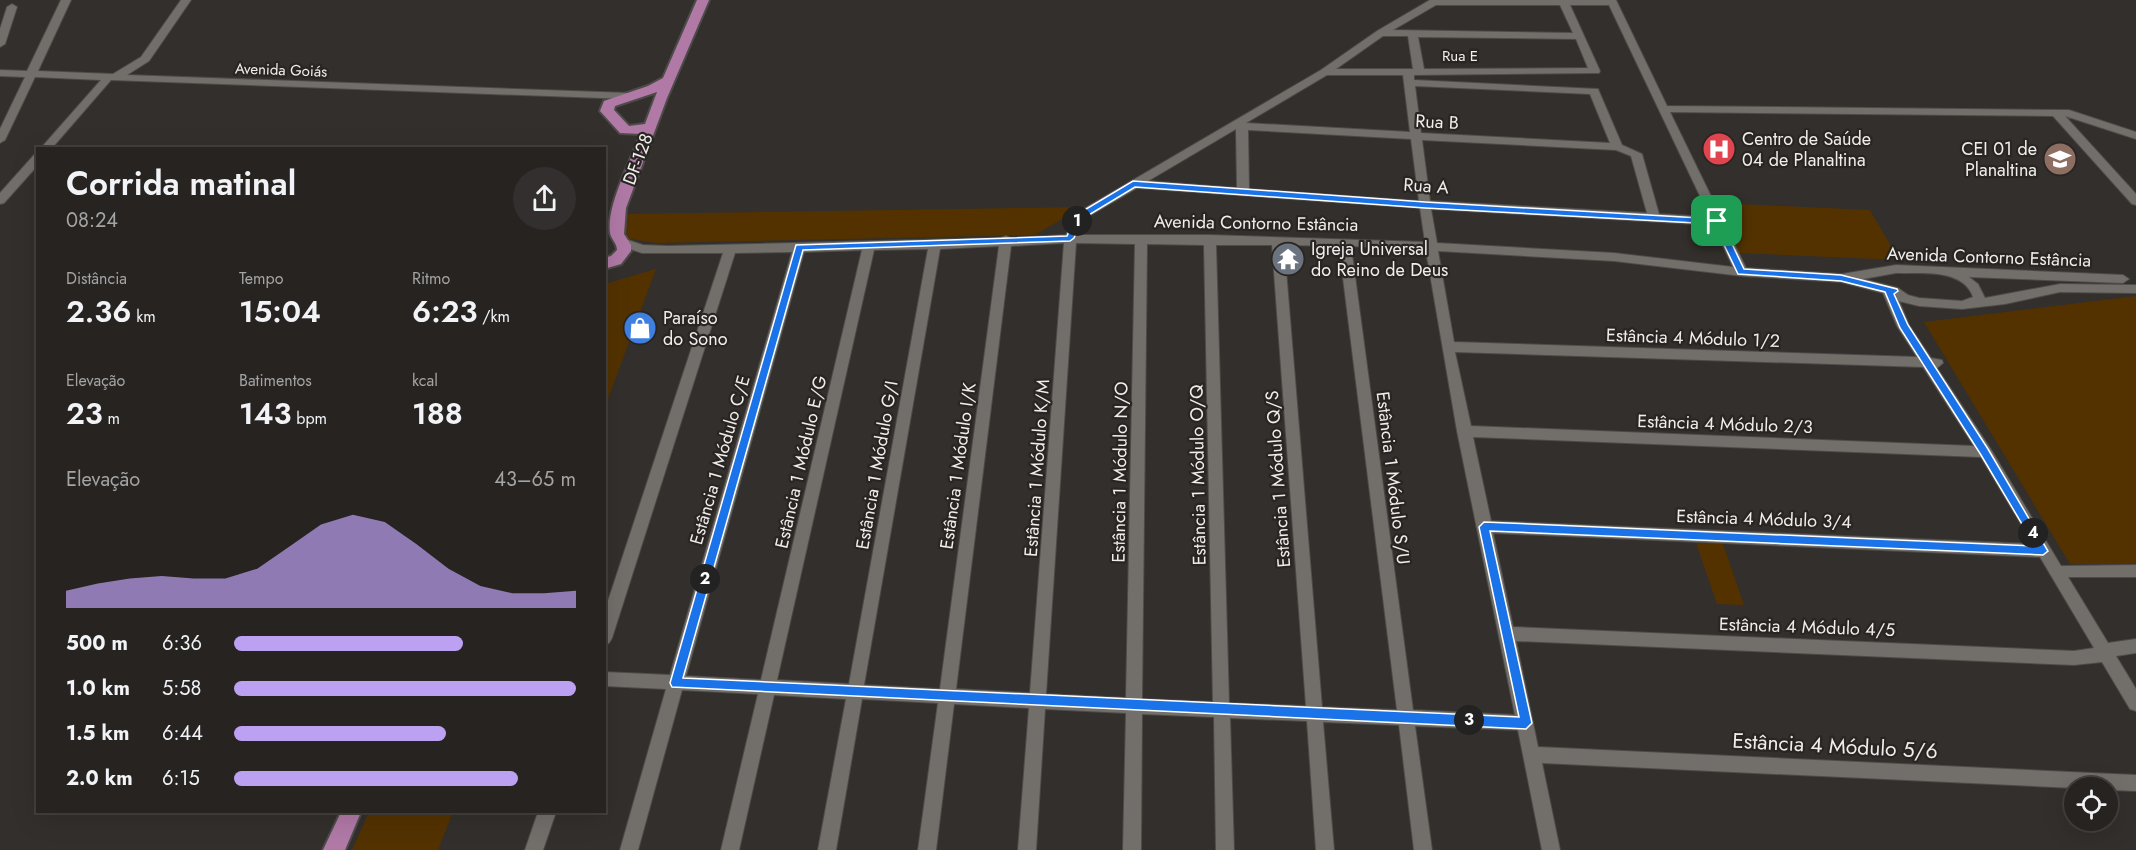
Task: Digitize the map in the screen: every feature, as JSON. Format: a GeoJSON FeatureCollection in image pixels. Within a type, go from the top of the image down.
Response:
{"type":"FeatureCollection","features":[{"type":"Feature","properties":{"kind":"main road","name":"DF-128"},"geometry":{"type":"LineString","coordinates":[[610,263],[625,248],[616,240],[619,208],[703,0]]}},
{"type":"Feature","properties":{"kind":"main road"},"geometry":{"type":"LineString","coordinates":[[607,111],[611,102],[653,89],[669,80]]}},
{"type":"Feature","properties":{"kind":"main road"},"geometry":{"type":"LineString","coordinates":[[625,130],[637,131],[652,124],[649,105],[641,99],[629,96]]}},
{"type":"Feature","properties":{"kind":"main road","name":"DF-128"},"geometry":{"type":"LineString","coordinates":[[606,226],[631,151],[625,130],[607,111]]}},
{"type":"Feature","properties":{"kind":"main road"},"geometry":{"type":"LineString","coordinates":[[334,850],[351,813]]}},
{"type":"Feature","properties":{"kind":"street"},"geometry":{"type":"LineString","coordinates":[[0,140],[66,0]]}},
{"type":"Feature","properties":{"kind":"street"},"geometry":{"type":"LineString","coordinates":[[47,147],[111,78],[145,59],[186,0]]}},
{"type":"Feature","properties":{"kind":"street"},"geometry":{"type":"LineString","coordinates":[[1070,238],[1078,217],[1133,184],[1240,126],[1381,33],[1435,1],[1612,1],[1742,272]]}},
{"type":"Feature","properties":{"kind":"street"},"geometry":{"type":"LineString","coordinates":[[1381,33],[1579,36],[1564,2]]}},
{"type":"Feature","properties":{"kind":"street"},"geometry":{"type":"LineString","coordinates":[[0,44],[12,7]]}},
{"type":"Feature","properties":{"kind":"street"},"geometry":{"type":"LineString","coordinates":[[1413,34],[1416,137],[1448,347],[1551,850]]}},
{"type":"Feature","properties":{"kind":"street","name":"Rua E"},"geometry":{"type":"LineString","coordinates":[[1325,72],[1413,75],[1595,71],[1579,36]]}},
{"type":"Feature","properties":{"kind":"street","name":"Avenida Goiás"},"geometry":{"type":"LineString","coordinates":[[0,73],[629,96]]}},
{"type":"Feature","properties":{"kind":"street"},"geometry":{"type":"LineString","coordinates":[[1413,75],[1594,91],[1617,147]]}},
{"type":"Feature","properties":{"kind":"street","name":"Avenida Goiás"},"geometry":{"type":"LineString","coordinates":[[561,95],[590,101],[607,111]]}},
{"type":"Feature","properties":{"kind":"street"},"geometry":{"type":"LineString","coordinates":[[1664,109],[2069,113],[2136,136]]}},
{"type":"Feature","properties":{"kind":"street"},"geometry":{"type":"LineString","coordinates":[[2056,113],[2136,201]]}},
{"type":"Feature","properties":{"kind":"street"},"geometry":{"type":"LineString","coordinates":[[1240,126],[1243,190]]}},
{"type":"Feature","properties":{"kind":"street","name":"Rua B"},"geometry":{"type":"LineString","coordinates":[[1240,126],[1617,147],[1636,154],[1654,217]]}},
{"type":"Feature","properties":{"kind":"street"},"geometry":{"type":"LineString","coordinates":[[0,200],[36,160]]}},
{"type":"Feature","properties":{"kind":"street","name":"Rua A"},"geometry":{"type":"LineString","coordinates":[[1133,184],[1243,190],[1425,205],[1717,221]]}},
{"type":"Feature","properties":{"kind":"street","name":"Avenida Contorno Estância"},"geometry":{"type":"LineString","coordinates":[[616,240],[642,249],[668,250],[869,246],[1070,238],[1344,243],[1614,257],[1742,272],[1841,278],[1893,291],[1904,298],[1919,302],[1974,303],[2005,300],[2060,288],[2136,289]]}},
{"type":"Feature","properties":{"kind":"street","name":"Estância 1 Módulo K/M"},"geometry":{"type":"LineString","coordinates":[[1027,850],[1070,238]]}},
{"type":"Feature","properties":{"kind":"street","name":"Estância 1 Módulo N/O"},"geometry":{"type":"LineString","coordinates":[[1132,850],[1136,706],[1141,238]]}},
{"type":"Feature","properties":{"kind":"street","name":"Estância 1 Módulo I/K"},"geometry":{"type":"LineString","coordinates":[[927,850],[1006,240]]}},
{"type":"Feature","properties":{"kind":"street","name":"Estância 1 Módulo O/Q"},"geometry":{"type":"LineString","coordinates":[[1210,240],[1225,850]]}},
{"type":"Feature","properties":{"kind":"street","name":"Estância 1 Módulo Q/S"},"geometry":{"type":"LineString","coordinates":[[1278,241],[1325,850]]}},
{"type":"Feature","properties":{"kind":"street","name":"Estância 1 Módulo S/U"},"geometry":{"type":"LineString","coordinates":[[1344,243],[1423,850]]}},
{"type":"Feature","properties":{"kind":"street","name":"Estância 1 Módulo G/I"},"geometry":{"type":"LineString","coordinates":[[826,850],[935,244]]}},
{"type":"Feature","properties":{"kind":"street","name":"Estância 1 Módulo E/G"},"geometry":{"type":"LineString","coordinates":[[730,850],[869,246]]}},
{"type":"Feature","properties":{"kind":"street","name":"Estância 1 Módulo C/E"},"geometry":{"type":"LineString","coordinates":[[629,850],[799,247]]}},
{"type":"Feature","properties":{"kind":"street"},"geometry":{"type":"LineString","coordinates":[[606,632],[731,248]]}},
{"type":"Feature","properties":{"kind":"street","name":"Avenida Contorno Estância"},"geometry":{"type":"LineString","coordinates":[[610,263],[668,250]]}},
{"type":"Feature","properties":{"kind":"street","name":"Avenida Contorno Estância"},"geometry":{"type":"LineString","coordinates":[[1841,278],[1896,269],[2136,280]]}},
{"type":"Feature","properties":{"kind":"street"},"geometry":{"type":"LineString","coordinates":[[1883,271],[1886,283],[1893,291],[1889,293],[1903,326],[1932,364],[2066,571],[2136,704]]}},
{"type":"Feature","properties":{"kind":"street"},"geometry":{"type":"LineString","coordinates":[[1954,273],[1973,284],[1979,298],[1974,303]]}},
{"type":"Feature","properties":{"kind":"street"},"geometry":{"type":"LineString","coordinates":[[1919,302],[1911,307],[1909,320],[1932,364],[2043,551],[2110,651],[2136,685]]}},
{"type":"Feature","properties":{"kind":"street","name":"Estância 4 Módulo 1/2"},"geometry":{"type":"LineString","coordinates":[[1448,347],[1932,364]]}},
{"type":"Feature","properties":{"kind":"street","name":"Estância 4 Módulo 2/3"},"geometry":{"type":"LineString","coordinates":[[1464,431],[1984,452]]}},
{"type":"Feature","properties":{"kind":"street","name":"Estância 4 Módulo 3/4"},"geometry":{"type":"LineString","coordinates":[[1484,527],[2043,551]]}},
{"type":"Feature","properties":{"kind":"street"},"geometry":{"type":"LineString","coordinates":[[2043,551],[2066,571],[2136,571]]}},
{"type":"Feature","properties":{"kind":"street","name":"Estância 4 Módulo 4/5"},"geometry":{"type":"LineString","coordinates":[[1506,634],[2074,658],[2136,646]]}},
{"type":"Feature","properties":{"kind":"street"},"geometry":{"type":"LineString","coordinates":[[606,679],[1526,723]]}},
{"type":"Feature","properties":{"kind":"street","name":"Estância 4 Módulo 5/6"},"geometry":{"type":"LineString","coordinates":[[1533,755],[2136,783]]}},
{"type":"Feature","properties":{"kind":"street"},"geometry":{"type":"LineString","coordinates":[[534,850],[547,813]]}},
{"type":"Feature","properties":{"kind":"shaded area"},"geometry":{"type":"Polygon","coordinates":[[[1715,203],[1870,210],[1899,260],[1737,253],[1715,203]]]}},
{"type":"Feature","properties":{"kind":"shaded area"},"geometry":{"type":"Polygon","coordinates":[[[1083,207],[1035,235],[656,243],[630,239],[623,229],[625,214],[1083,207]]]}},
{"type":"Feature","properties":{"kind":"shaded area"},"geometry":{"type":"Polygon","coordinates":[[[656,269],[606,404],[606,284],[656,269]]]}},
{"type":"Feature","properties":{"kind":"shaded area"},"geometry":{"type":"Polygon","coordinates":[[[2136,296],[2136,564],[2070,564],[1924,322],[2136,296]]]}},
{"type":"Feature","properties":{"kind":"shaded area"},"geometry":{"type":"Polygon","coordinates":[[[1696,543],[1723,544],[1744,605],[1717,604],[1696,543]]]}},
{"type":"Feature","properties":{"kind":"shaded area"},"geometry":{"type":"Polygon","coordinates":[[[369,813],[453,813],[438,850],[352,850],[369,813]]]}},
{"type":"Feature","properties":{"kind":"place","name":"Centro de Saúde 04 de Planaltina"},"geometry":{"type":"Point","coordinates":[1719,149]}},
{"type":"Feature","properties":{"kind":"place","name":"CEI 01 de Planaltina"},"geometry":{"type":"Point","coordinates":[2060,159]}},
{"type":"Feature","properties":{"kind":"place","name":"Igreja Universal do Reino de Deus"},"geometry":{"type":"Point","coordinates":[1288,259]}},
{"type":"Feature","properties":{"kind":"place","name":"Paraíso do Sono"},"geometry":{"type":"Point","coordinates":[640,328]}},
{"type":"Feature","properties":{"kind":"route"},"geometry":{"type":"LineString","coordinates":[[1133,184],[1243,190],[1425,205],[1717,221],[1742,272],[1841,278],[1893,291],[1889,293],[1903,326],[1984,452],[2043,551],[1484,527],[1526,723],[676,683],[799,247],[1070,238],[1078,217],[1133,184]]}}]}
